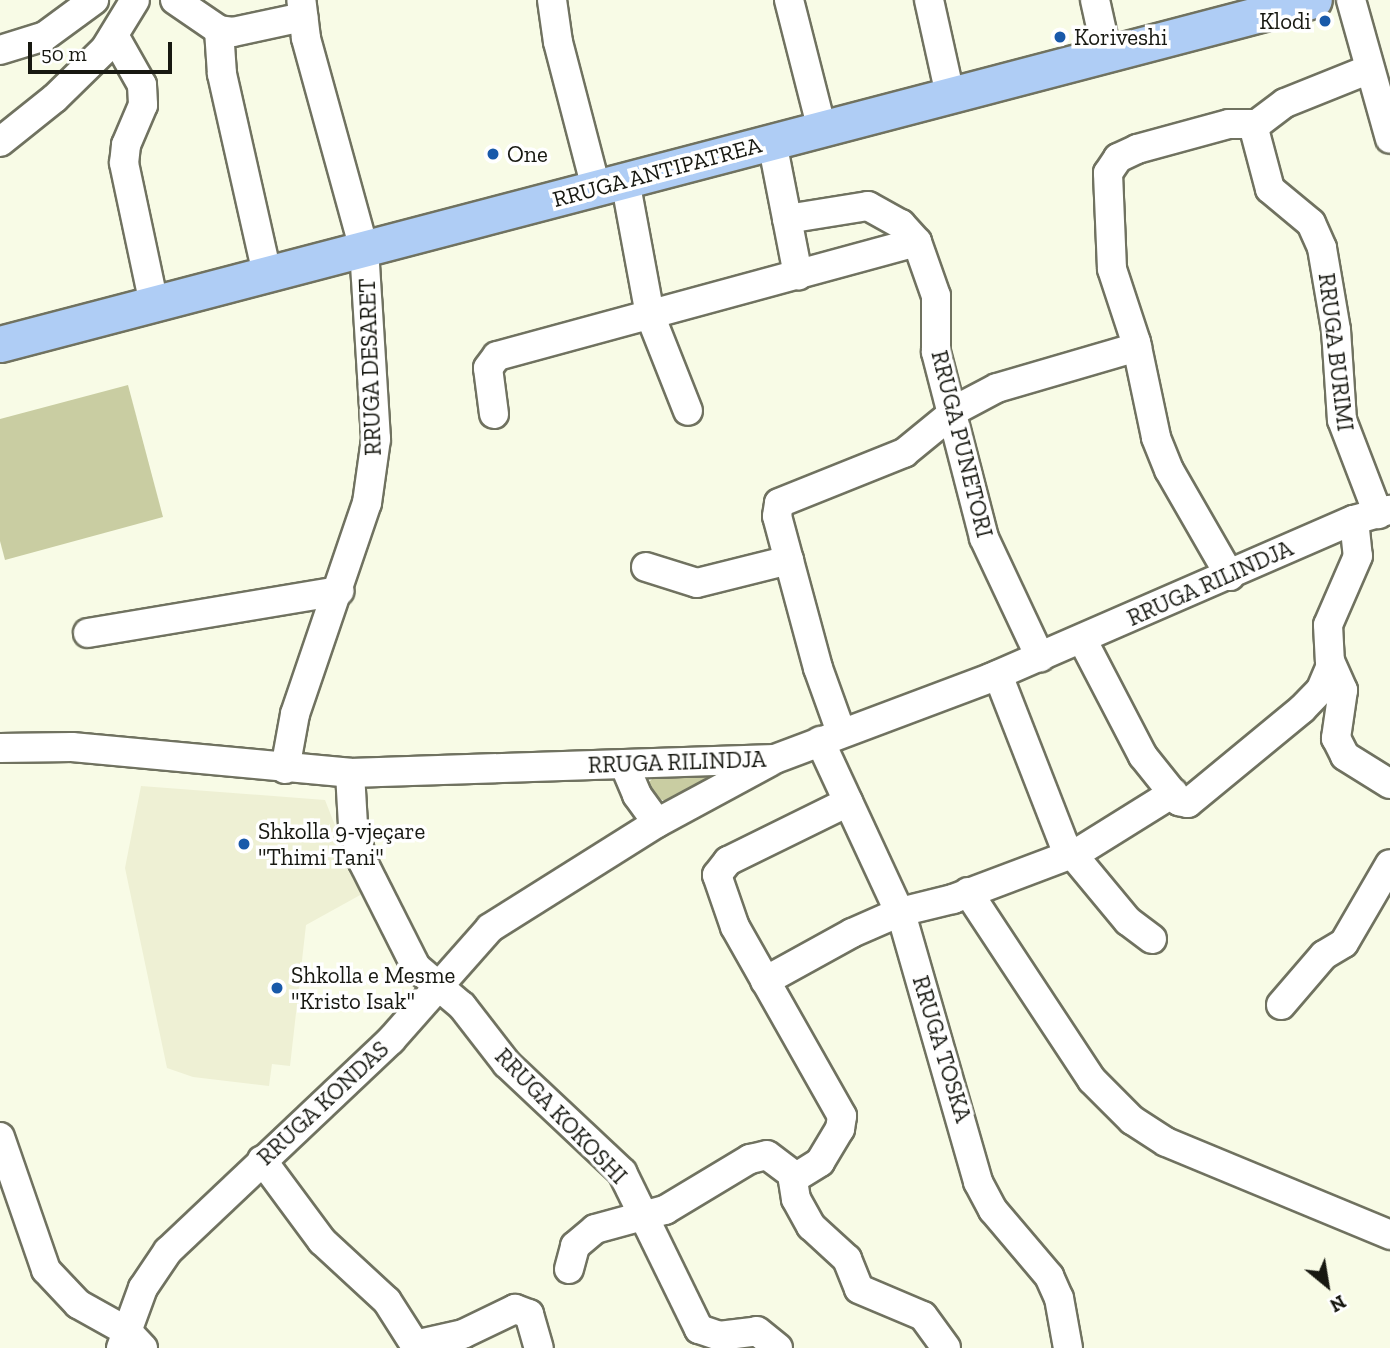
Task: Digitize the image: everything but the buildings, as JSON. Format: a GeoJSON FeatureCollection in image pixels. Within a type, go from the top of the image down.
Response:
{"type":"FeatureCollection","features":[{"type":"Feature","properties":{"kind":"main road","name":"RRUGA ANTIPATREA"},"geometry":{"type":"LineString","coordinates":[[0,344],[1314,0]]}},
{"type":"Feature","properties":{"kind":"street"},"geometry":{"type":"LineString","coordinates":[[0,50],[45,36],[94,0]]}},
{"type":"Feature","properties":{"kind":"street"},"geometry":{"type":"LineString","coordinates":[[0,142],[55,98],[115,37],[135,0]]}},
{"type":"Feature","properties":{"kind":"street"},"geometry":{"type":"LineString","coordinates":[[175,0],[219,30],[242,32],[302,8]]}},
{"type":"Feature","properties":{"kind":"street"},"geometry":{"type":"LineString","coordinates":[[552,0],[558,42],[611,184],[650,315],[688,411]]}},
{"type":"Feature","properties":{"kind":"street"},"geometry":{"type":"LineString","coordinates":[[789,0],[822,128]]}},
{"type":"Feature","properties":{"kind":"street"},"geometry":{"type":"LineString","coordinates":[[929,0],[950,95]]}},
{"type":"Feature","properties":{"kind":"street"},"geometry":{"type":"LineString","coordinates":[[1095,0],[1107,54]]}},
{"type":"Feature","properties":{"kind":"street"},"geometry":{"type":"LineString","coordinates":[[1350,0],[1367,70],[1390,139]]}},
{"type":"Feature","properties":{"kind":"street","name":"RRUGA DESARET"},"geometry":{"type":"LineString","coordinates":[[285,769],[295,714],[340,591],[374,467],[372,338],[364,249],[302,8]]}},
{"type":"Feature","properties":{"kind":"street"},"geometry":{"type":"LineString","coordinates":[[219,30],[222,75],[267,274]]}},
{"type":"Feature","properties":{"kind":"street"},"geometry":{"type":"LineString","coordinates":[[115,37],[142,85],[143,105],[126,145],[124,163],[154,304]]}},
{"type":"Feature","properties":{"kind":"street"},"geometry":{"type":"LineString","coordinates":[[1230,576],[1169,470],[1151,419],[1137,347],[1112,269],[1108,188],[1113,163],[1137,149],[1229,124],[1253,125],[1285,103],[1367,70]]}},
{"type":"Feature","properties":{"kind":"street","name":"RRUGA BURIMI"},"geometry":{"type":"LineString","coordinates":[[1253,125],[1270,189],[1311,223],[1322,248],[1336,330],[1346,435],[1374,514],[1328,625],[1331,666],[1343,690],[1336,738],[1341,753],[1390,784]]}},
{"type":"Feature","properties":{"kind":"street"},"geometry":{"type":"LineString","coordinates":[[772,142],[798,275]]}},
{"type":"Feature","properties":{"kind":"street","name":"RRUGA PUNETORI"},"geometry":{"type":"LineString","coordinates":[[787,219],[868,206],[901,224],[917,242],[936,296],[936,352],[984,538],[1040,657]]}},
{"type":"Feature","properties":{"kind":"street"},"geometry":{"type":"LineString","coordinates":[[494,414],[488,368],[497,356],[917,242]]}},
{"type":"Feature","properties":{"kind":"street"},"geometry":{"type":"LineString","coordinates":[[952,416],[959,408],[1007,385],[1137,347]]}},
{"type":"Feature","properties":{"kind":"street","name":"RRUGA TOSKA"},"geometry":{"type":"LineString","coordinates":[[952,416],[904,453],[779,503],[789,560],[818,668],[831,737],[848,802],[900,912],[978,1182],[993,1210],[1049,1276],[1059,1298],[1068,1348]]}},
{"type":"Feature","properties":{"kind":"street","name":"RRUGA RILINDJA"},"geometry":{"type":"LineString","coordinates":[[0,748],[72,747],[350,774],[775,759],[998,675],[1374,514]]}},
{"type":"Feature","properties":{"kind":"street"},"geometry":{"type":"LineString","coordinates":[[646,567],[696,583],[789,560]]}},
{"type":"Feature","properties":{"kind":"street"},"geometry":{"type":"LineString","coordinates":[[88,633],[340,591]]}},
{"type":"Feature","properties":{"kind":"street"},"geometry":{"type":"LineString","coordinates":[[1082,639],[1143,756],[1173,793],[1188,803],[1210,788],[1321,690],[1331,666]]}},
{"type":"Feature","properties":{"kind":"street"},"geometry":{"type":"LineString","coordinates":[[998,675],[1056,825],[1073,854],[1128,921],[1152,939]]}},
{"type":"Feature","properties":{"kind":"street","name":"RRUGA KONDAS"},"geometry":{"type":"LineString","coordinates":[[131,1343],[154,1267],[262,1160],[391,1040],[505,915],[657,823],[775,759]]}},
{"type":"Feature","properties":{"kind":"street"},"geometry":{"type":"LineString","coordinates":[[624,764],[637,795],[657,823]]}},
{"type":"Feature","properties":{"kind":"street","name":"RRUGA KOKOSHI"},"geometry":{"type":"LineString","coordinates":[[350,774],[353,825],[363,862],[416,967],[470,1015],[507,1064],[622,1172],[699,1329],[719,1336],[757,1331],[778,1348]]}},
{"type":"Feature","properties":{"kind":"street"},"geometry":{"type":"LineString","coordinates":[[765,981],[852,933],[900,912],[968,892],[1073,854],[1173,793]]}},
{"type":"Feature","properties":{"kind":"street"},"geometry":{"type":"LineString","coordinates":[[793,1179],[820,1162],[840,1129],[842,1116],[724,905],[717,875],[728,861],[848,802]]}},
{"type":"Feature","properties":{"kind":"street"},"geometry":{"type":"LineString","coordinates":[[1281,1005],[1324,955],[1344,943],[1390,864]]}},
{"type":"Feature","properties":{"kind":"street"},"geometry":{"type":"LineString","coordinates":[[968,892],[1092,1080],[1132,1119],[1166,1142],[1390,1235]]}},
{"type":"Feature","properties":{"kind":"street"},"geometry":{"type":"LineString","coordinates":[[0,1137],[46,1270],[78,1304],[131,1343]]}},
{"type":"Feature","properties":{"kind":"street"},"geometry":{"type":"LineString","coordinates":[[569,1269],[582,1237],[611,1222],[678,1203],[761,1154],[786,1165],[793,1179],[796,1199],[811,1226],[847,1259],[859,1289],[923,1316],[946,1348]]}},
{"type":"Feature","properties":{"kind":"street"},"geometry":{"type":"LineString","coordinates":[[262,1160],[322,1241],[387,1301],[415,1345],[463,1334],[515,1309],[529,1314],[539,1348]]}},
{"type":"Feature","properties":{"kind":"shaded area"},"geometry":{"type":"Polygon","coordinates":[[[128,385],[163,517],[5,560],[0,541],[0,419],[128,385]]]}},
{"type":"Feature","properties":{"kind":"shaded area"},"geometry":{"type":"Polygon","coordinates":[[[657,774],[709,775],[707,781],[667,801],[650,797],[645,786],[657,774]]]}},
{"type":"Feature","properties":{"kind":"shaded area"},"geometry":{"type":"Polygon","coordinates":[[[141,786],[325,800],[362,894],[306,925],[290,1066],[272,1064],[269,1086],[193,1077],[167,1068],[125,868],[141,786]]]}},
{"type":"Feature","properties":{"kind":"place","name":"Klodi"},"geometry":{"type":"Point","coordinates":[1325,21]}},
{"type":"Feature","properties":{"kind":"place","name":"Koriveshi"},"geometry":{"type":"Point","coordinates":[1060,37]}},
{"type":"Feature","properties":{"kind":"place","name":"One"},"geometry":{"type":"Point","coordinates":[493,154]}},
{"type":"Feature","properties":{"kind":"place","name":"Shkolla 9-vjeçare \"Thimi Tani\""},"geometry":{"type":"Point","coordinates":[244,844]}},
{"type":"Feature","properties":{"kind":"place","name":"Shkolla e Mesme \"Kristo Isak\""},"geometry":{"type":"Point","coordinates":[277,988]}}]}
